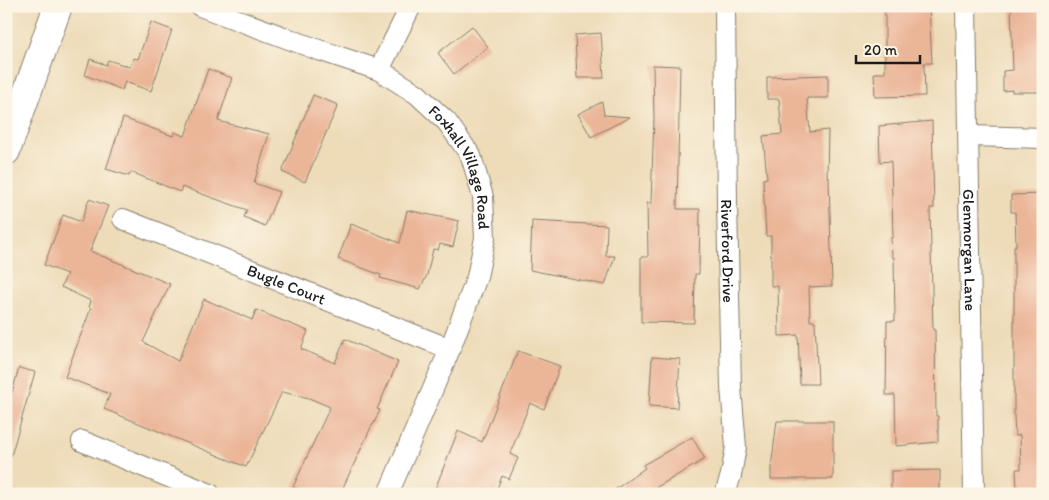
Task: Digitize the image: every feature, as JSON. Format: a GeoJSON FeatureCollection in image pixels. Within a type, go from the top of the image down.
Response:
{"type":"FeatureCollection","features":[{"type":"Feature","properties":{"kind":"main road"},"geometry":{"type":"LineString","coordinates":[[6,152],[58,6]]}},
{"type":"Feature","properties":{"kind":"street","name":"Foxhall Village Road"},"geometry":{"type":"LineString","coordinates":[[200,6],[316,50],[379,70],[417,94],[447,122],[471,156],[483,197],[486,238],[478,277],[450,349],[388,494]]}},
{"type":"Feature","properties":{"kind":"street"},"geometry":{"type":"LineString","coordinates":[[379,70],[412,6]]}},
{"type":"Feature","properties":{"kind":"street","name":"Riverford Drive"},"geometry":{"type":"LineString","coordinates":[[725,6],[731,387],[736,447],[731,475],[725,494]]}},
{"type":"Feature","properties":{"kind":"street","name":"Glenmorgan Lane"},"geometry":{"type":"LineString","coordinates":[[966,6],[974,494]]}},
{"type":"Feature","properties":{"kind":"street"},"geometry":{"type":"LineString","coordinates":[[968,136],[1043,138]]}},
{"type":"Feature","properties":{"kind":"street","name":"Bugle Court"},"geometry":{"type":"LineString","coordinates":[[123,219],[450,349]]}},
{"type":"Feature","properties":{"kind":"street"},"geometry":{"type":"LineString","coordinates":[[82,441],[210,494]]}},
{"type":"Feature","properties":{"kind":"building"},"geometry":{"type":"Polygon","coordinates":[[[885,6],[929,6],[932,63],[924,63],[925,96],[875,97],[874,73],[885,73],[885,6]]]}},
{"type":"Feature","properties":{"kind":"building"},"geometry":{"type":"Polygon","coordinates":[[[1011,6],[1043,6],[1043,92],[1003,91],[1003,71],[1013,70],[1011,6]]]}},
{"type":"Feature","properties":{"kind":"building"},"geometry":{"type":"Polygon","coordinates":[[[151,22],[172,30],[151,91],[125,82],[122,90],[85,75],[90,59],[106,65],[108,60],[130,67],[133,58],[138,59],[151,22]]]}},
{"type":"Feature","properties":{"kind":"building"},"geometry":{"type":"Polygon","coordinates":[[[472,26],[488,47],[454,74],[438,53],[472,26]]]}},
{"type":"Feature","properties":{"kind":"building"},"geometry":{"type":"Polygon","coordinates":[[[601,33],[604,78],[577,78],[575,35],[601,33]]]}},
{"type":"Feature","properties":{"kind":"building"},"geometry":{"type":"Polygon","coordinates":[[[653,65],[680,66],[677,209],[700,209],[699,274],[695,274],[694,323],[641,322],[641,257],[648,257],[647,203],[651,203],[654,118],[653,65]]]}},
{"type":"Feature","properties":{"kind":"building"},"geometry":{"type":"Polygon","coordinates":[[[208,69],[232,78],[218,121],[269,134],[254,183],[279,192],[265,226],[244,217],[247,210],[182,187],[180,192],[131,172],[129,176],[106,169],[123,118],[173,136],[174,132],[185,136],[208,69]]]}},
{"type":"Feature","properties":{"kind":"building"},"geometry":{"type":"Polygon","coordinates":[[[828,75],[828,98],[807,98],[810,132],[828,130],[827,177],[829,177],[832,286],[809,287],[810,321],[815,321],[818,384],[800,384],[798,335],[779,336],[778,286],[771,286],[771,236],[766,236],[763,179],[767,178],[763,136],[782,134],[779,99],[767,99],[767,77],[828,75]]]}},
{"type":"Feature","properties":{"kind":"building"},"geometry":{"type":"Polygon","coordinates":[[[313,95],[338,105],[305,182],[282,172],[313,95]]]}},
{"type":"Feature","properties":{"kind":"building"},"geometry":{"type":"Polygon","coordinates":[[[602,102],[604,115],[630,117],[591,137],[578,114],[602,102]]]}},
{"type":"Feature","properties":{"kind":"building"},"geometry":{"type":"Polygon","coordinates":[[[932,121],[934,208],[930,208],[938,442],[896,446],[895,395],[886,395],[887,321],[895,321],[894,257],[892,257],[891,237],[893,237],[891,161],[880,162],[879,126],[932,121]]]}},
{"type":"Feature","properties":{"kind":"building"},"geometry":{"type":"Polygon","coordinates":[[[1043,194],[1043,491],[1025,491],[1017,490],[1016,469],[1021,469],[1020,435],[1015,436],[1014,416],[1014,246],[1016,246],[1015,212],[1011,212],[1011,195],[1043,194]]]}},
{"type":"Feature","properties":{"kind":"building"},"geometry":{"type":"Polygon","coordinates":[[[89,199],[108,206],[90,251],[170,284],[143,342],[178,361],[204,299],[252,320],[256,310],[308,331],[301,349],[335,363],[345,339],[398,362],[377,409],[380,410],[340,494],[309,494],[293,487],[330,407],[309,398],[282,392],[246,467],[104,409],[110,394],[65,377],[91,308],[89,307],[91,301],[61,287],[67,274],[44,265],[63,215],[81,222],[89,199]]]}},
{"type":"Feature","properties":{"kind":"building"},"geometry":{"type":"Polygon","coordinates":[[[407,210],[459,221],[453,247],[440,244],[438,250],[433,249],[427,275],[420,289],[380,278],[381,275],[338,259],[351,224],[400,243],[407,210]]]}},
{"type":"Feature","properties":{"kind":"building"},"geometry":{"type":"Polygon","coordinates":[[[532,221],[607,225],[606,256],[615,256],[605,285],[530,270],[532,221]]]}},
{"type":"Feature","properties":{"kind":"building"},"geometry":{"type":"Polygon","coordinates":[[[518,351],[560,366],[544,409],[530,403],[510,454],[518,458],[509,479],[502,476],[495,494],[433,494],[458,431],[482,442],[518,351]]]}},
{"type":"Feature","properties":{"kind":"building"},"geometry":{"type":"Polygon","coordinates":[[[652,357],[680,359],[677,408],[649,406],[652,357]]]}},
{"type":"Feature","properties":{"kind":"building"},"geometry":{"type":"Polygon","coordinates":[[[19,368],[35,372],[11,456],[6,455],[6,412],[19,368]]]}},
{"type":"Feature","properties":{"kind":"building"},"geometry":{"type":"Polygon","coordinates":[[[777,421],[833,421],[833,479],[771,479],[777,421]]]}},
{"type":"Feature","properties":{"kind":"building"},"geometry":{"type":"Polygon","coordinates":[[[692,437],[705,459],[645,494],[609,494],[645,468],[643,465],[692,437]]]}},
{"type":"Feature","properties":{"kind":"building"},"geometry":{"type":"Polygon","coordinates":[[[940,470],[940,494],[891,494],[891,471],[940,470]]]}}]}
